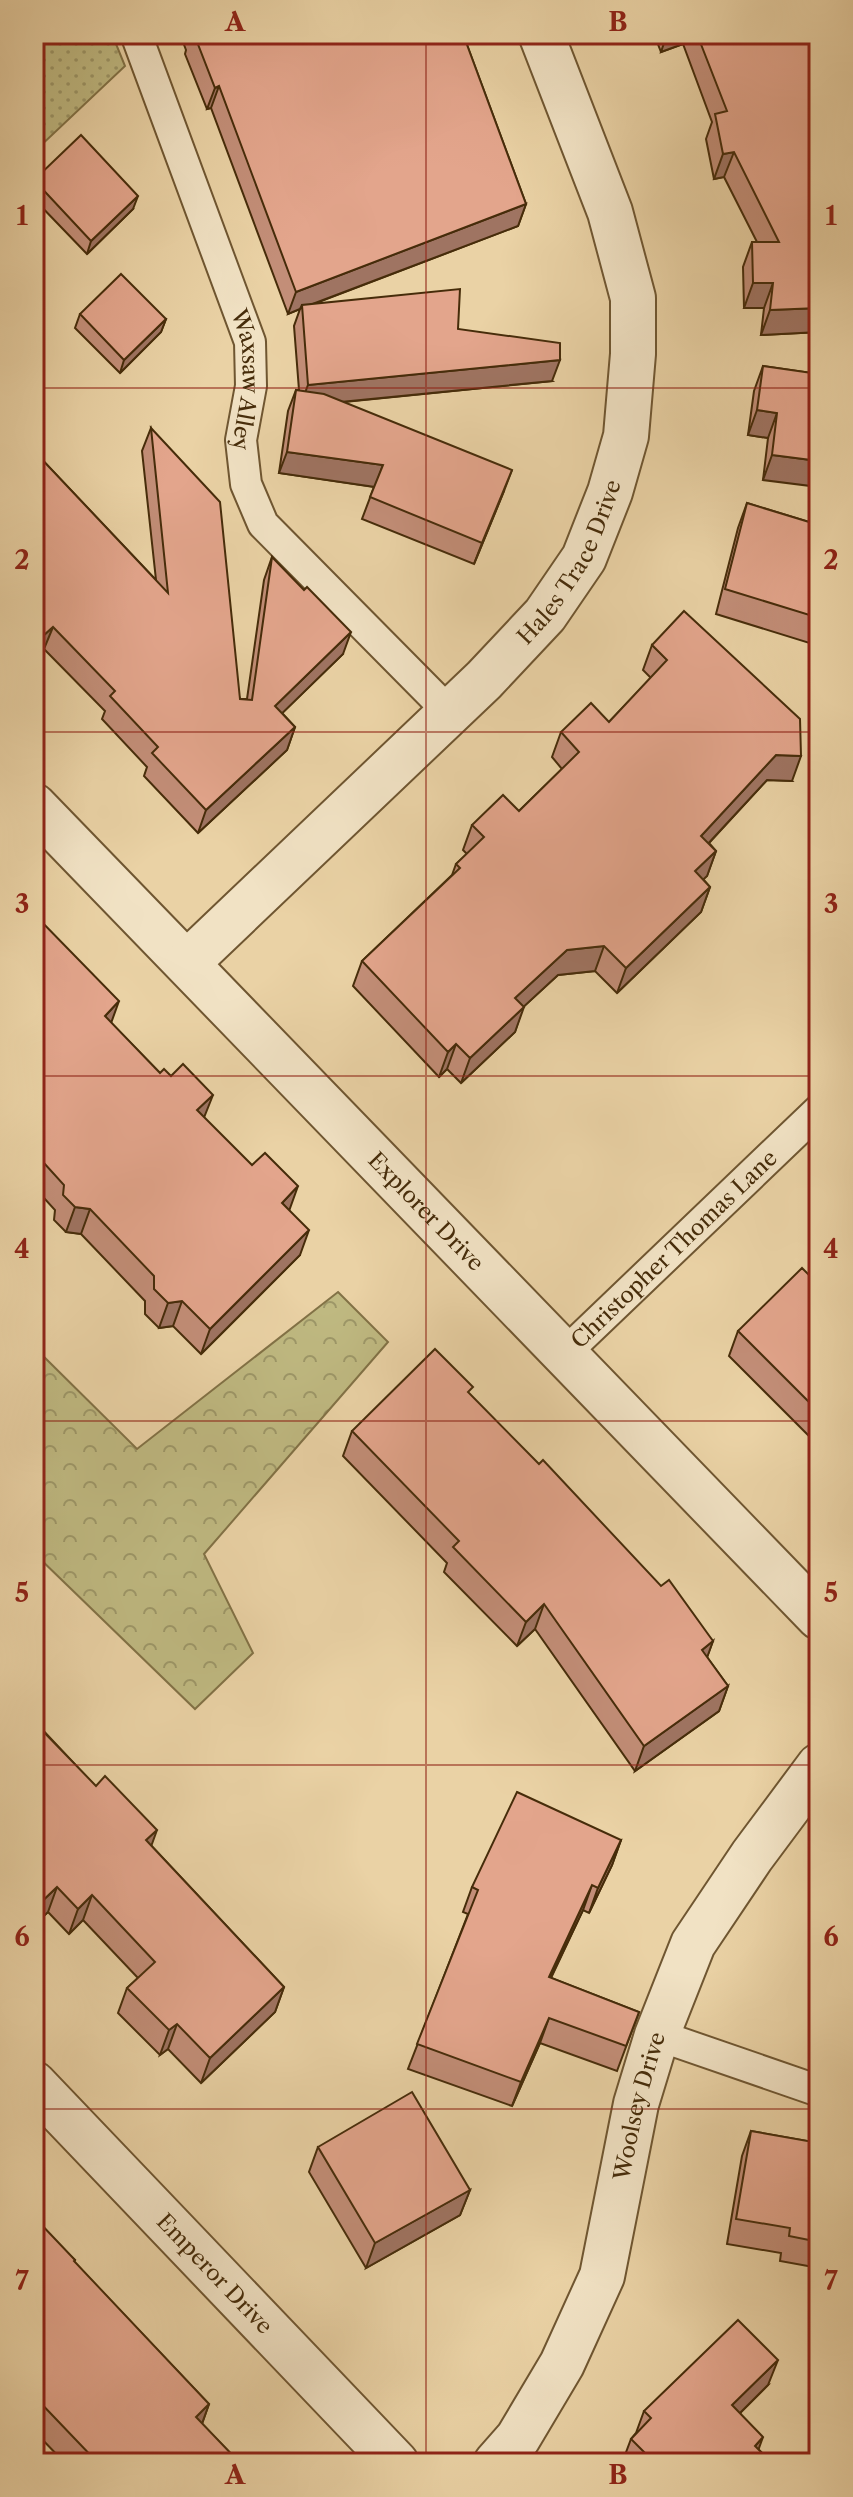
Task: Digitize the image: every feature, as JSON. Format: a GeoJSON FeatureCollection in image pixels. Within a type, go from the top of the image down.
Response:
{"type":"FeatureCollection","features":[{"type":"Feature","properties":{"kind":"street","name":"Hales Trace Drive"},"geometry":{"type":"LineString","coordinates":[[187,963],[450,713],[545,615],[584,558],[610,492],[626,436],[633,354],[633,298],[610,212],[541,34]]}},
{"type":"Feature","properties":{"kind":"street","name":"Explorer Drive"},"geometry":{"type":"LineString","coordinates":[[34,806],[819,1617]]}},
{"type":"Feature","properties":{"kind":"street","name":"Woolsey Drive"},"geometry":{"type":"LineString","coordinates":[[496,2463],[518,2438],[562,2364],[602,2276],[636,2104],[657,2035],[693,1944],[752,1856],[819,1766]]}},
{"type":"Feature","properties":{"kind":"street","name":"Emperor Drive"},"geometry":{"type":"LineString","coordinates":[[34,2084],[396,2463]]}},
{"type":"Feature","properties":{"kind":"lane","name":"Waxsaw Alley"},"geometry":{"type":"LineString","coordinates":[[136,34],[250,342],[251,386],[241,440],[246,484],[263,524],[450,713]]}},
{"type":"Feature","properties":{"kind":"lane","name":"Christopher Thomas Lane"},"geometry":{"type":"LineString","coordinates":[[564,1354],[819,1110]]}},
{"type":"Feature","properties":{"kind":"lane"},"geometry":{"type":"LineString","coordinates":[[657,2035],[819,2091]]}},
{"type":"Feature","properties":{"kind":"green space"},"geometry":{"type":"Polygon","coordinates":[[[34,34],[112,34],[125,66],[34,152],[34,34]]]}},
{"type":"Feature","properties":{"kind":"green space"},"geometry":{"type":"Polygon","coordinates":[[[338,1292],[388,1342],[204,1554],[253,1653],[195,1709],[34,1553],[34,1347],[137,1449],[338,1292]]]}},
{"type":"Feature","properties":{"kind":"building"},"geometry":{"type":"Polygon","coordinates":[[[194,34],[463,34],[526,204],[296,292],[219,86],[215,88],[194,34]]]}},
{"type":"Feature","properties":{"kind":"building"},"geometry":{"type":"Polygon","coordinates":[[[697,34],[819,34],[819,308],[770,310],[773,283],[753,283],[752,242],[779,242],[734,152],[723,154],[715,114],[727,111],[697,34]]]}},
{"type":"Feature","properties":{"kind":"building"},"geometry":{"type":"Polygon","coordinates":[[[81,135],[138,196],[91,241],[34,180],[81,135]]]}},
{"type":"Feature","properties":{"kind":"building"},"geometry":{"type":"Polygon","coordinates":[[[121,274],[166,319],[124,360],[80,314],[121,274]]]}},
{"type":"Feature","properties":{"kind":"building"},"geometry":{"type":"Polygon","coordinates":[[[460,289],[458,329],[560,343],[560,360],[308,385],[302,305],[460,289]]]}},
{"type":"Feature","properties":{"kind":"building"},"geometry":{"type":"Polygon","coordinates":[[[763,366],[819,374],[819,461],[772,455],[777,413],[757,410],[763,366]]]}},
{"type":"Feature","properties":{"kind":"building"},"geometry":{"type":"Polygon","coordinates":[[[296,390],[324,394],[512,470],[482,543],[370,497],[383,465],[287,452],[296,390]]]}},
{"type":"Feature","properties":{"kind":"building"},"geometry":{"type":"Polygon","coordinates":[[[151,428],[220,502],[240,699],[252,700],[272,557],[351,632],[275,706],[295,727],[206,810],[152,753],[158,747],[110,696],[115,691],[53,627],[44,635],[34,624],[34,451],[168,593],[151,428]]]}},
{"type":"Feature","properties":{"kind":"building"},"geometry":{"type":"Polygon","coordinates":[[[747,503],[819,525],[819,618],[725,589],[747,503]]]}},
{"type":"Feature","properties":{"kind":"building"},"geometry":{"type":"Polygon","coordinates":[[[684,611],[800,719],[801,756],[776,755],[701,836],[716,851],[695,871],[710,887],[626,968],[604,946],[567,950],[515,998],[524,1007],[470,1058],[456,1044],[448,1052],[362,961],[460,868],[456,864],[484,837],[472,825],[503,795],[519,811],[579,752],[561,732],[591,703],[609,722],[667,660],[652,645],[684,611]]]}},
{"type":"Feature","properties":{"kind":"building"},"geometry":{"type":"Polygon","coordinates":[[[34,914],[119,1001],[105,1016],[160,1073],[164,1069],[171,1076],[183,1064],[213,1095],[197,1110],[252,1165],[265,1153],[298,1186],[282,1203],[309,1230],[210,1329],[182,1301],[168,1303],[154,1289],[154,1276],[90,1209],[75,1207],[63,1195],[64,1185],[34,1152],[34,914]]]}},
{"type":"Feature","properties":{"kind":"building"},"geometry":{"type":"Polygon","coordinates":[[[802,1268],[819,1285],[819,1412],[738,1331],[802,1268]]]}},
{"type":"Feature","properties":{"kind":"building"},"geometry":{"type":"Polygon","coordinates":[[[435,1349],[473,1387],[468,1392],[539,1464],[543,1460],[661,1586],[669,1580],[713,1641],[702,1650],[728,1686],[644,1746],[544,1604],[526,1622],[453,1547],[459,1541],[352,1431],[435,1349]]]}},
{"type":"Feature","properties":{"kind":"building"},"geometry":{"type":"Polygon","coordinates":[[[34,1707],[42,1716],[35,1723],[96,1786],[105,1776],[157,1830],[146,1840],[284,1987],[210,2058],[177,2024],[169,2030],[127,1988],[155,1962],[92,1895],[78,1909],[57,1887],[34,1909],[34,1707]]]}},
{"type":"Feature","properties":{"kind":"building"},"geometry":{"type":"Polygon","coordinates":[[[517,1792],[621,1840],[598,1888],[592,1885],[549,1977],[639,2012],[626,2046],[549,2018],[521,2082],[417,2044],[478,1890],[472,1887],[517,1792]]]}},
{"type":"Feature","properties":{"kind":"building"},"geometry":{"type":"Polygon","coordinates":[[[412,2092],[470,2190],[375,2243],[318,2147],[412,2092]]]}},
{"type":"Feature","properties":{"kind":"building"},"geometry":{"type":"Polygon","coordinates":[[[751,2131],[819,2143],[819,2242],[789,2236],[790,2228],[736,2219],[751,2131]]]}},
{"type":"Feature","properties":{"kind":"building"},"geometry":{"type":"Polygon","coordinates":[[[37,2220],[209,2404],[196,2417],[240,2463],[98,2463],[34,2396],[34,2222],[37,2220]]]}},
{"type":"Feature","properties":{"kind":"building"},"geometry":{"type":"Polygon","coordinates":[[[738,2320],[778,2360],[732,2405],[763,2437],[755,2446],[772,2463],[655,2463],[631,2439],[651,2418],[644,2411],[738,2320]]]}}]}
